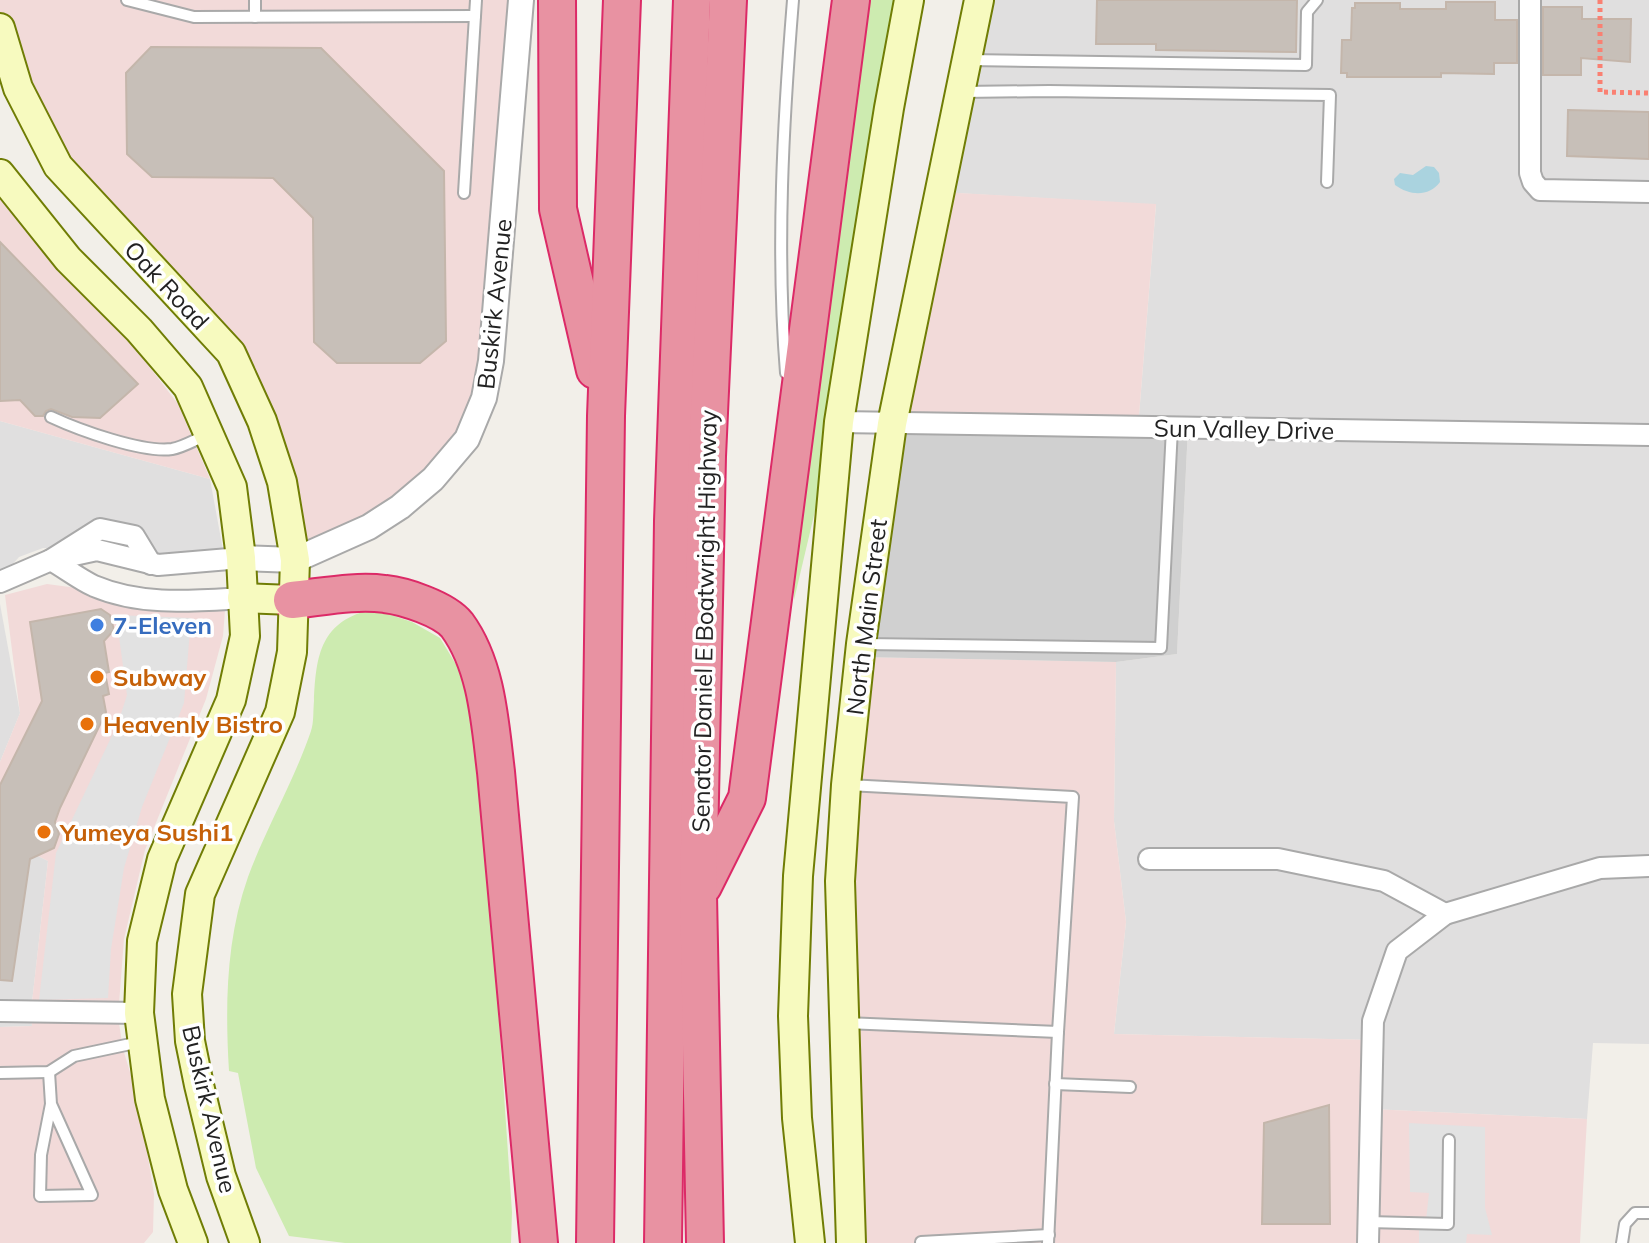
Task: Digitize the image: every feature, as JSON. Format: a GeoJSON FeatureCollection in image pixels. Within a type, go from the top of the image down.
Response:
{"type":"FeatureCollection","features":[{"type":"Feature","properties":{"kind":"highway"},"geometry":{"type":"LineString","coordinates":[[557,0],[558,209],[606,416]]}},
{"type":"Feature","properties":{"kind":"highway"},"geometry":{"type":"LineString","coordinates":[[595,1243],[606,416],[622,0]]}},
{"type":"Feature","properties":{"kind":"highway"},"geometry":{"type":"LineString","coordinates":[[663,1243],[673,521],[692,0]]}},
{"type":"Feature","properties":{"kind":"highway","name":"Senator Daniel E Boatwright Highway"},"geometry":{"type":"LineString","coordinates":[[705,1243],[698,895],[707,456],[728,0]]}},
{"type":"Feature","properties":{"kind":"highway"},"geometry":{"type":"LineString","coordinates":[[698,895],[747,798],[851,0]]}},
{"type":"Feature","properties":{"kind":"highway"},"geometry":{"type":"LineString","coordinates":[[292,600],[384,594],[421,603],[455,623],[476,660],[487,706],[496,772],[539,1243]]}},
{"type":"Feature","properties":{"kind":"main road","name":"North Main Street"},"geometry":{"type":"LineString","coordinates":[[810,1243],[797,1118],[793,1016],[797,892],[839,422],[909,0]]}},
{"type":"Feature","properties":{"kind":"main road","name":"North Main Street"},"geometry":{"type":"LineString","coordinates":[[851,1243],[840,881],[846,785],[861,644],[892,424],[979,0]]}},
{"type":"Feature","properties":{"kind":"main road","name":"Oak Road"},"geometry":{"type":"LineString","coordinates":[[0,28],[18,88],[58,166],[231,353],[262,421],[282,482],[295,560]]}},
{"type":"Feature","properties":{"kind":"main road"},"geometry":{"type":"LineString","coordinates":[[0,174],[68,259],[139,330],[188,387],[232,487],[241,558]]}},
{"type":"Feature","properties":{"kind":"main road","name":"Buskirk Avenue"},"geometry":{"type":"LineString","coordinates":[[193,1243],[173,1190],[150,1099],[139,1013],[142,941],[162,859],[231,700],[245,636],[241,558]]}},
{"type":"Feature","properties":{"kind":"main road","name":"Buskirk Avenue"},"geometry":{"type":"LineString","coordinates":[[245,1243],[221,1176],[199,1085],[190,1041],[187,994],[200,894],[280,712],[292,652],[295,560]]}},
{"type":"Feature","properties":{"kind":"main road"},"geometry":{"type":"LineString","coordinates":[[242,598],[292,600]]}},
{"type":"Feature","properties":{"kind":"street","name":"Buskirk Avenue"},"geometry":{"type":"LineString","coordinates":[[241,558],[295,560],[369,527],[433,479],[467,439],[484,398],[491,361],[521,0]]}},
{"type":"Feature","properties":{"kind":"street"},"geometry":{"type":"LineString","coordinates":[[1530,0],[1530,173],[1533,182],[1540,190],[1649,192]]}},
{"type":"Feature","properties":{"kind":"street","name":"Sun Valley Drive"},"geometry":{"type":"LineString","coordinates":[[839,422],[1649,435]]}},
{"type":"Feature","properties":{"kind":"street"},"geometry":{"type":"LineString","coordinates":[[0,582],[51,560],[97,550],[151,564],[241,558]]}},
{"type":"Feature","properties":{"kind":"street"},"geometry":{"type":"LineString","coordinates":[[51,560],[94,586],[149,600],[171,603],[242,598]]}},
{"type":"Feature","properties":{"kind":"street"},"geometry":{"type":"LineString","coordinates":[[1149,859],[1278,859],[1384,881],[1445,914]]}},
{"type":"Feature","properties":{"kind":"street"},"geometry":{"type":"LineString","coordinates":[[1368,1233],[1373,1021],[1397,951],[1445,914],[1600,868],[1649,866]]}},
{"type":"Feature","properties":{"kind":"street"},"geometry":{"type":"LineString","coordinates":[[0,1011],[139,1013]]}},
{"type":"Feature","properties":{"kind":"lane"},"geometry":{"type":"LineString","coordinates":[[127,0],[194,17],[475,16]]}},
{"type":"Feature","properties":{"kind":"lane"},"geometry":{"type":"LineString","coordinates":[[255,0],[255,17]]}},
{"type":"Feature","properties":{"kind":"lane"},"geometry":{"type":"LineString","coordinates":[[464,193],[476,0]]}},
{"type":"Feature","properties":{"kind":"lane"},"geometry":{"type":"LineString","coordinates":[[787,385],[781,218],[785,98],[793,0]]}},
{"type":"Feature","properties":{"kind":"lane"},"geometry":{"type":"LineString","coordinates":[[967,60],[1306,65],[1307,12],[1317,0]]}},
{"type":"Feature","properties":{"kind":"lane"},"geometry":{"type":"LineString","coordinates":[[960,92],[1330,95],[1327,182]]}},
{"type":"Feature","properties":{"kind":"lane"},"geometry":{"type":"LineString","coordinates":[[788,399],[793,455]]}},
{"type":"Feature","properties":{"kind":"lane"},"geometry":{"type":"LineString","coordinates":[[51,417],[105,437],[154,448],[173,449],[209,434]]}},
{"type":"Feature","properties":{"kind":"lane"},"geometry":{"type":"LineString","coordinates":[[861,644],[1161,648],[1172,428]]}},
{"type":"Feature","properties":{"kind":"lane"},"geometry":{"type":"LineString","coordinates":[[846,785],[1073,797],[1055,1084],[1049,1239],[921,1242]]}},
{"type":"Feature","properties":{"kind":"lane"},"geometry":{"type":"LineString","coordinates":[[844,1023],[1058,1032]]}},
{"type":"Feature","properties":{"kind":"lane"},"geometry":{"type":"LineString","coordinates":[[0,1073],[49,1072],[74,1056],[142,1041]]}},
{"type":"Feature","properties":{"kind":"lane"},"geometry":{"type":"LineString","coordinates":[[49,1072],[51,1104],[41,1155],[40,1196],[92,1195],[51,1104]]}},
{"type":"Feature","properties":{"kind":"lane"},"geometry":{"type":"LineString","coordinates":[[1055,1084],[1130,1087]]}},
{"type":"Feature","properties":{"kind":"lane"},"geometry":{"type":"LineString","coordinates":[[1368,1233],[1448,1224],[1449,1140]]}},
{"type":"Feature","properties":{"kind":"lane"},"geometry":{"type":"LineString","coordinates":[[1622,1243],[1625,1224],[1635,1213],[1649,1213]]}},
{"type":"Feature","properties":{"kind":"path"},"geometry":{"type":"LineString","coordinates":[[1600,0],[1600,92],[1649,93]]}},
{"type":"Feature","properties":{"kind":"shaded area"},"geometry":{"type":"Polygon","coordinates":[[[0,0],[521,0],[484,398],[433,479],[295,560],[231,353],[58,166],[0,28],[0,0]]]}},
{"type":"Feature","properties":{"kind":"shaded area"},"geometry":{"type":"Polygon","coordinates":[[[979,0],[1649,0],[1649,1044],[1593,1043],[1587,1119],[1371,1109],[1372,1040],[1114,1034],[1126,922],[1114,821],[1116,662],[1177,654],[1188,429],[1138,428],[1156,205],[940,192],[979,0]]]}},
{"type":"Feature","properties":{"kind":"shaded area"},"geometry":{"type":"Polygon","coordinates":[[[940,192],[1156,204],[1138,428],[892,424],[940,192]]]}},
{"type":"Feature","properties":{"kind":"shaded area"},"geometry":{"type":"Polygon","coordinates":[[[0,196],[60,271],[127,338],[178,404],[210,479],[0,421],[0,196]]]}},
{"type":"Feature","properties":{"kind":"shaded area"},"geometry":{"type":"Polygon","coordinates":[[[0,421],[210,479],[223,550],[158,565],[97,550],[43,548],[19,557],[0,578],[0,421]]]}},
{"type":"Feature","properties":{"kind":"shaded area"},"geometry":{"type":"Polygon","coordinates":[[[892,424],[1188,428],[1177,654],[1116,662],[860,657],[892,424]]]}},
{"type":"Feature","properties":{"kind":"shaded area"},"geometry":{"type":"Polygon","coordinates":[[[47,584],[173,609],[225,610],[223,636],[206,699],[145,850],[124,939],[118,1017],[123,1049],[139,1102],[154,1194],[153,1232],[144,1243],[0,1243],[0,1027],[32,1026],[31,1011],[48,861],[0,837],[0,762],[20,713],[5,595],[47,584]]]}},
{"type":"Feature","properties":{"kind":"shaded area"},"geometry":{"type":"Polygon","coordinates":[[[0,604],[20,713],[0,762],[0,604]]]}},
{"type":"Feature","properties":{"kind":"shaded area"},"geometry":{"type":"Polygon","coordinates":[[[116,615],[191,618],[184,703],[142,807],[124,868],[111,949],[108,998],[39,1000],[56,853],[118,723],[127,695],[116,615]]]}},
{"type":"Feature","properties":{"kind":"shaded area"},"geometry":{"type":"Polygon","coordinates":[[[860,657],[1116,662],[1114,821],[1126,922],[1114,1034],[1373,1040],[1371,1109],[1587,1119],[1580,1243],[851,1243],[840,881],[860,657]]]}},
{"type":"Feature","properties":{"kind":"shaded area"},"geometry":{"type":"Polygon","coordinates":[[[0,837],[48,861],[31,1011],[32,1026],[0,1027],[0,837]]]}},
{"type":"Feature","properties":{"kind":"shaded area"},"geometry":{"type":"Polygon","coordinates":[[[1409,1123],[1485,1127],[1485,1208],[1492,1235],[1467,1234],[1466,1243],[1419,1243],[1419,1230],[1425,1229],[1429,1193],[1410,1192],[1409,1123]]]}},
{"type":"Feature","properties":{"kind":"green space"},"geometry":{"type":"Polygon","coordinates":[[[851,0],[908,0],[836,422],[794,600],[793,455],[851,0]]]}},
{"type":"Feature","properties":{"kind":"green space"},"geometry":{"type":"Polygon","coordinates":[[[373,609],[412,622],[440,638],[460,671],[473,709],[482,771],[512,1212],[511,1243],[345,1243],[289,1236],[256,1168],[238,1073],[229,1071],[227,1022],[231,948],[248,877],[311,731],[317,668],[325,642],[342,622],[373,609]]]}},
{"type":"Feature","properties":{"kind":"water"},"geometry":{"type":"Polygon","coordinates":[[[1426,166],[1434,167],[1439,173],[1440,182],[1436,187],[1413,193],[1395,185],[1394,179],[1400,173],[1413,175],[1426,166]]]}},
{"type":"Feature","properties":{"kind":"building"},"geometry":{"type":"Polygon","coordinates":[[[1097,0],[1297,0],[1296,52],[1156,50],[1156,44],[1096,44],[1097,0]]]}},
{"type":"Feature","properties":{"kind":"building"},"geometry":{"type":"Polygon","coordinates":[[[1446,2],[1495,2],[1495,20],[1517,20],[1517,63],[1494,63],[1494,74],[1347,77],[1347,73],[1341,73],[1342,40],[1351,40],[1352,8],[1355,8],[1355,3],[1400,3],[1400,9],[1446,9],[1446,2]]]}},
{"type":"Feature","properties":{"kind":"building"},"geometry":{"type":"Polygon","coordinates":[[[1543,7],[1582,7],[1582,19],[1631,19],[1630,62],[1581,58],[1581,75],[1543,75],[1543,7]]]}},
{"type":"Feature","properties":{"kind":"building"},"geometry":{"type":"Polygon","coordinates":[[[151,47],[321,48],[444,171],[446,341],[420,363],[337,363],[314,342],[313,218],[273,178],[152,177],[127,154],[126,73],[151,47]]]}},
{"type":"Feature","properties":{"kind":"building"},"geometry":{"type":"Polygon","coordinates":[[[1568,110],[1649,112],[1649,159],[1567,156],[1568,110]]]}},
{"type":"Feature","properties":{"kind":"building"},"geometry":{"type":"Polygon","coordinates":[[[0,242],[138,384],[100,418],[72,417],[51,409],[43,416],[35,416],[20,400],[0,401],[0,242]]]}},
{"type":"Feature","properties":{"kind":"building"},"geometry":{"type":"Polygon","coordinates":[[[101,609],[110,615],[114,630],[104,641],[109,672],[105,673],[109,694],[103,696],[106,712],[60,808],[55,822],[59,834],[54,848],[30,859],[12,981],[0,980],[0,785],[42,701],[30,622],[101,609]]]}},
{"type":"Feature","properties":{"kind":"building"},"geometry":{"type":"Polygon","coordinates":[[[1329,1105],[1330,1224],[1262,1224],[1264,1123],[1329,1105]]]}},
{"type":"Feature","properties":{"kind":"place","name":"7-Eleven"},"geometry":{"type":"Point","coordinates":[97,625]}},
{"type":"Feature","properties":{"kind":"place","name":"Subway"},"geometry":{"type":"Point","coordinates":[97,677]}},
{"type":"Feature","properties":{"kind":"place","name":"Heavenly Bistro"},"geometry":{"type":"Point","coordinates":[87,724]}},
{"type":"Feature","properties":{"kind":"place","name":"Yumeya Sushi1"},"geometry":{"type":"Point","coordinates":[44,832]}}]}
